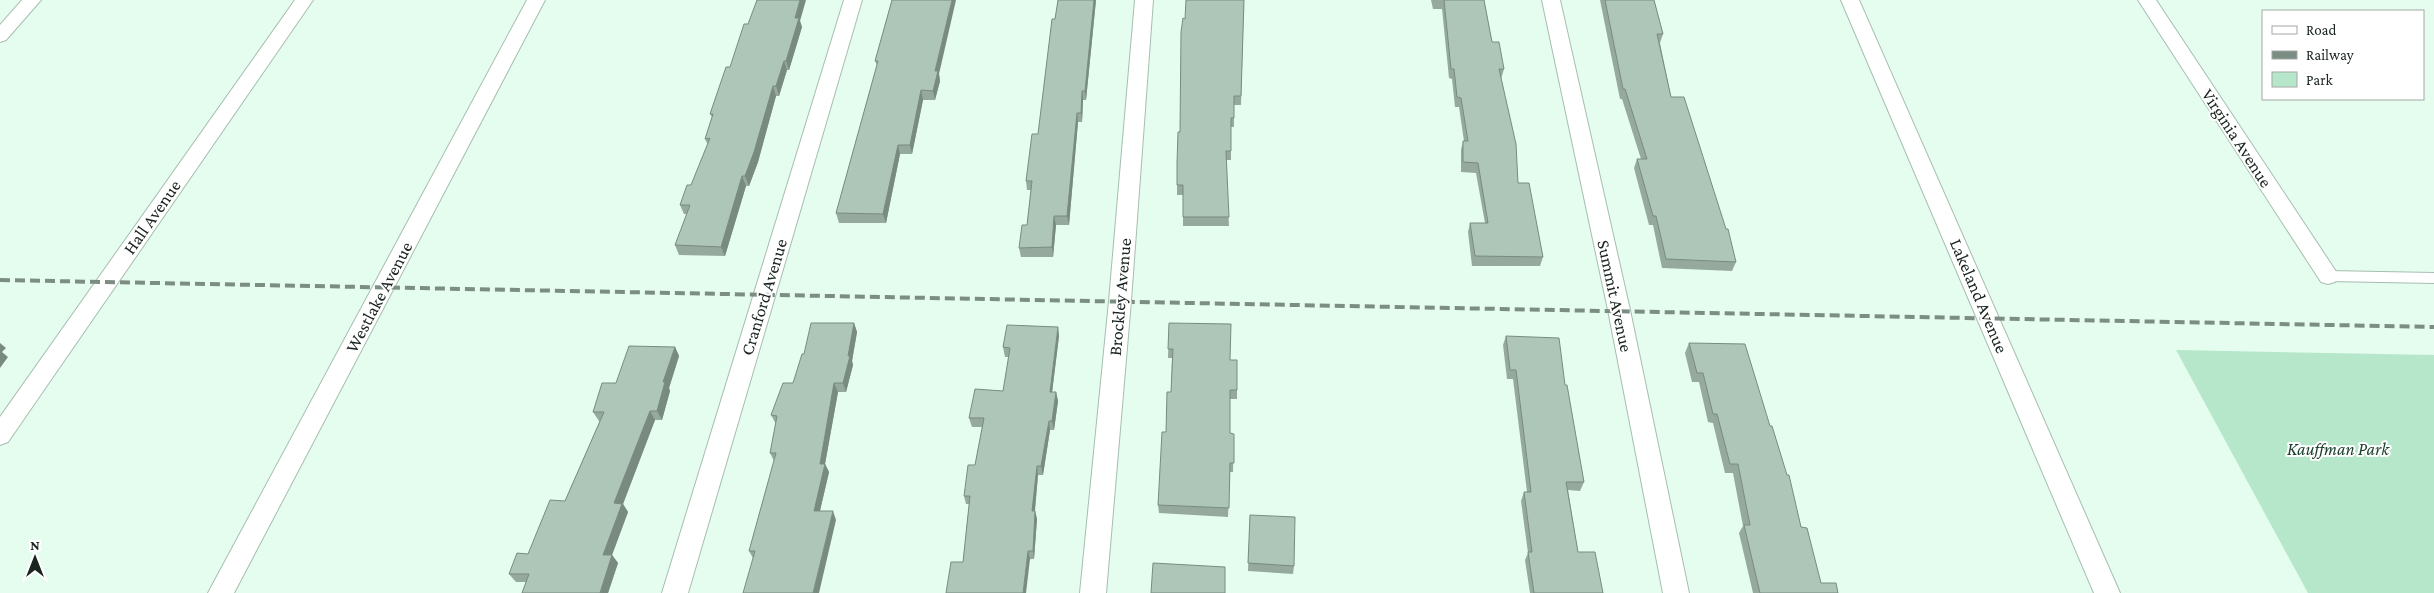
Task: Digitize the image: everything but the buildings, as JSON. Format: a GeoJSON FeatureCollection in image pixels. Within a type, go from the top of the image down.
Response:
{"type":"FeatureCollection","features":[{"type":"Feature","properties":{"kind":"street"},"geometry":{"type":"LineString","coordinates":[[0,36],[32,0]]}},
{"type":"Feature","properties":{"kind":"street","name":"Hall Avenue"},"geometry":{"type":"LineString","coordinates":[[0,435],[304,0]]}},
{"type":"Feature","properties":{"kind":"street","name":"Westlake Avenue"},"geometry":{"type":"LineString","coordinates":[[221,593],[536,0]]}},
{"type":"Feature","properties":{"kind":"street","name":"Cranford Avenue"},"geometry":{"type":"LineString","coordinates":[[675,593],[853,0]]}},
{"type":"Feature","properties":{"kind":"street","name":"Brockley Avenue"},"geometry":{"type":"LineString","coordinates":[[1093,593],[1120,301],[1144,0]]}},
{"type":"Feature","properties":{"kind":"street","name":"Summit Avenue"},"geometry":{"type":"LineString","coordinates":[[1551,0],[1619,310],[1676,593]]}},
{"type":"Feature","properties":{"kind":"street","name":"Lakeland Avenue"},"geometry":{"type":"LineString","coordinates":[[1850,0],[2106,593]]}},
{"type":"Feature","properties":{"kind":"street","name":"Virginia Avenue"},"geometry":{"type":"LineString","coordinates":[[2147,0],[2328,276]]}},
{"type":"Feature","properties":{"kind":"lane"},"geometry":{"type":"LineString","coordinates":[[2328,276],[2434,278]]}},
{"type":"Feature","properties":{"kind":"green space","name":"Kauffman Park"},"geometry":{"type":"Polygon","coordinates":[[[2176,350],[2434,355],[2434,593],[2308,593],[2176,350]]]}},
{"type":"Feature","properties":{"kind":"railway"},"geometry":{"type":"LineString","coordinates":[[0,280],[2434,327]]}}]}
